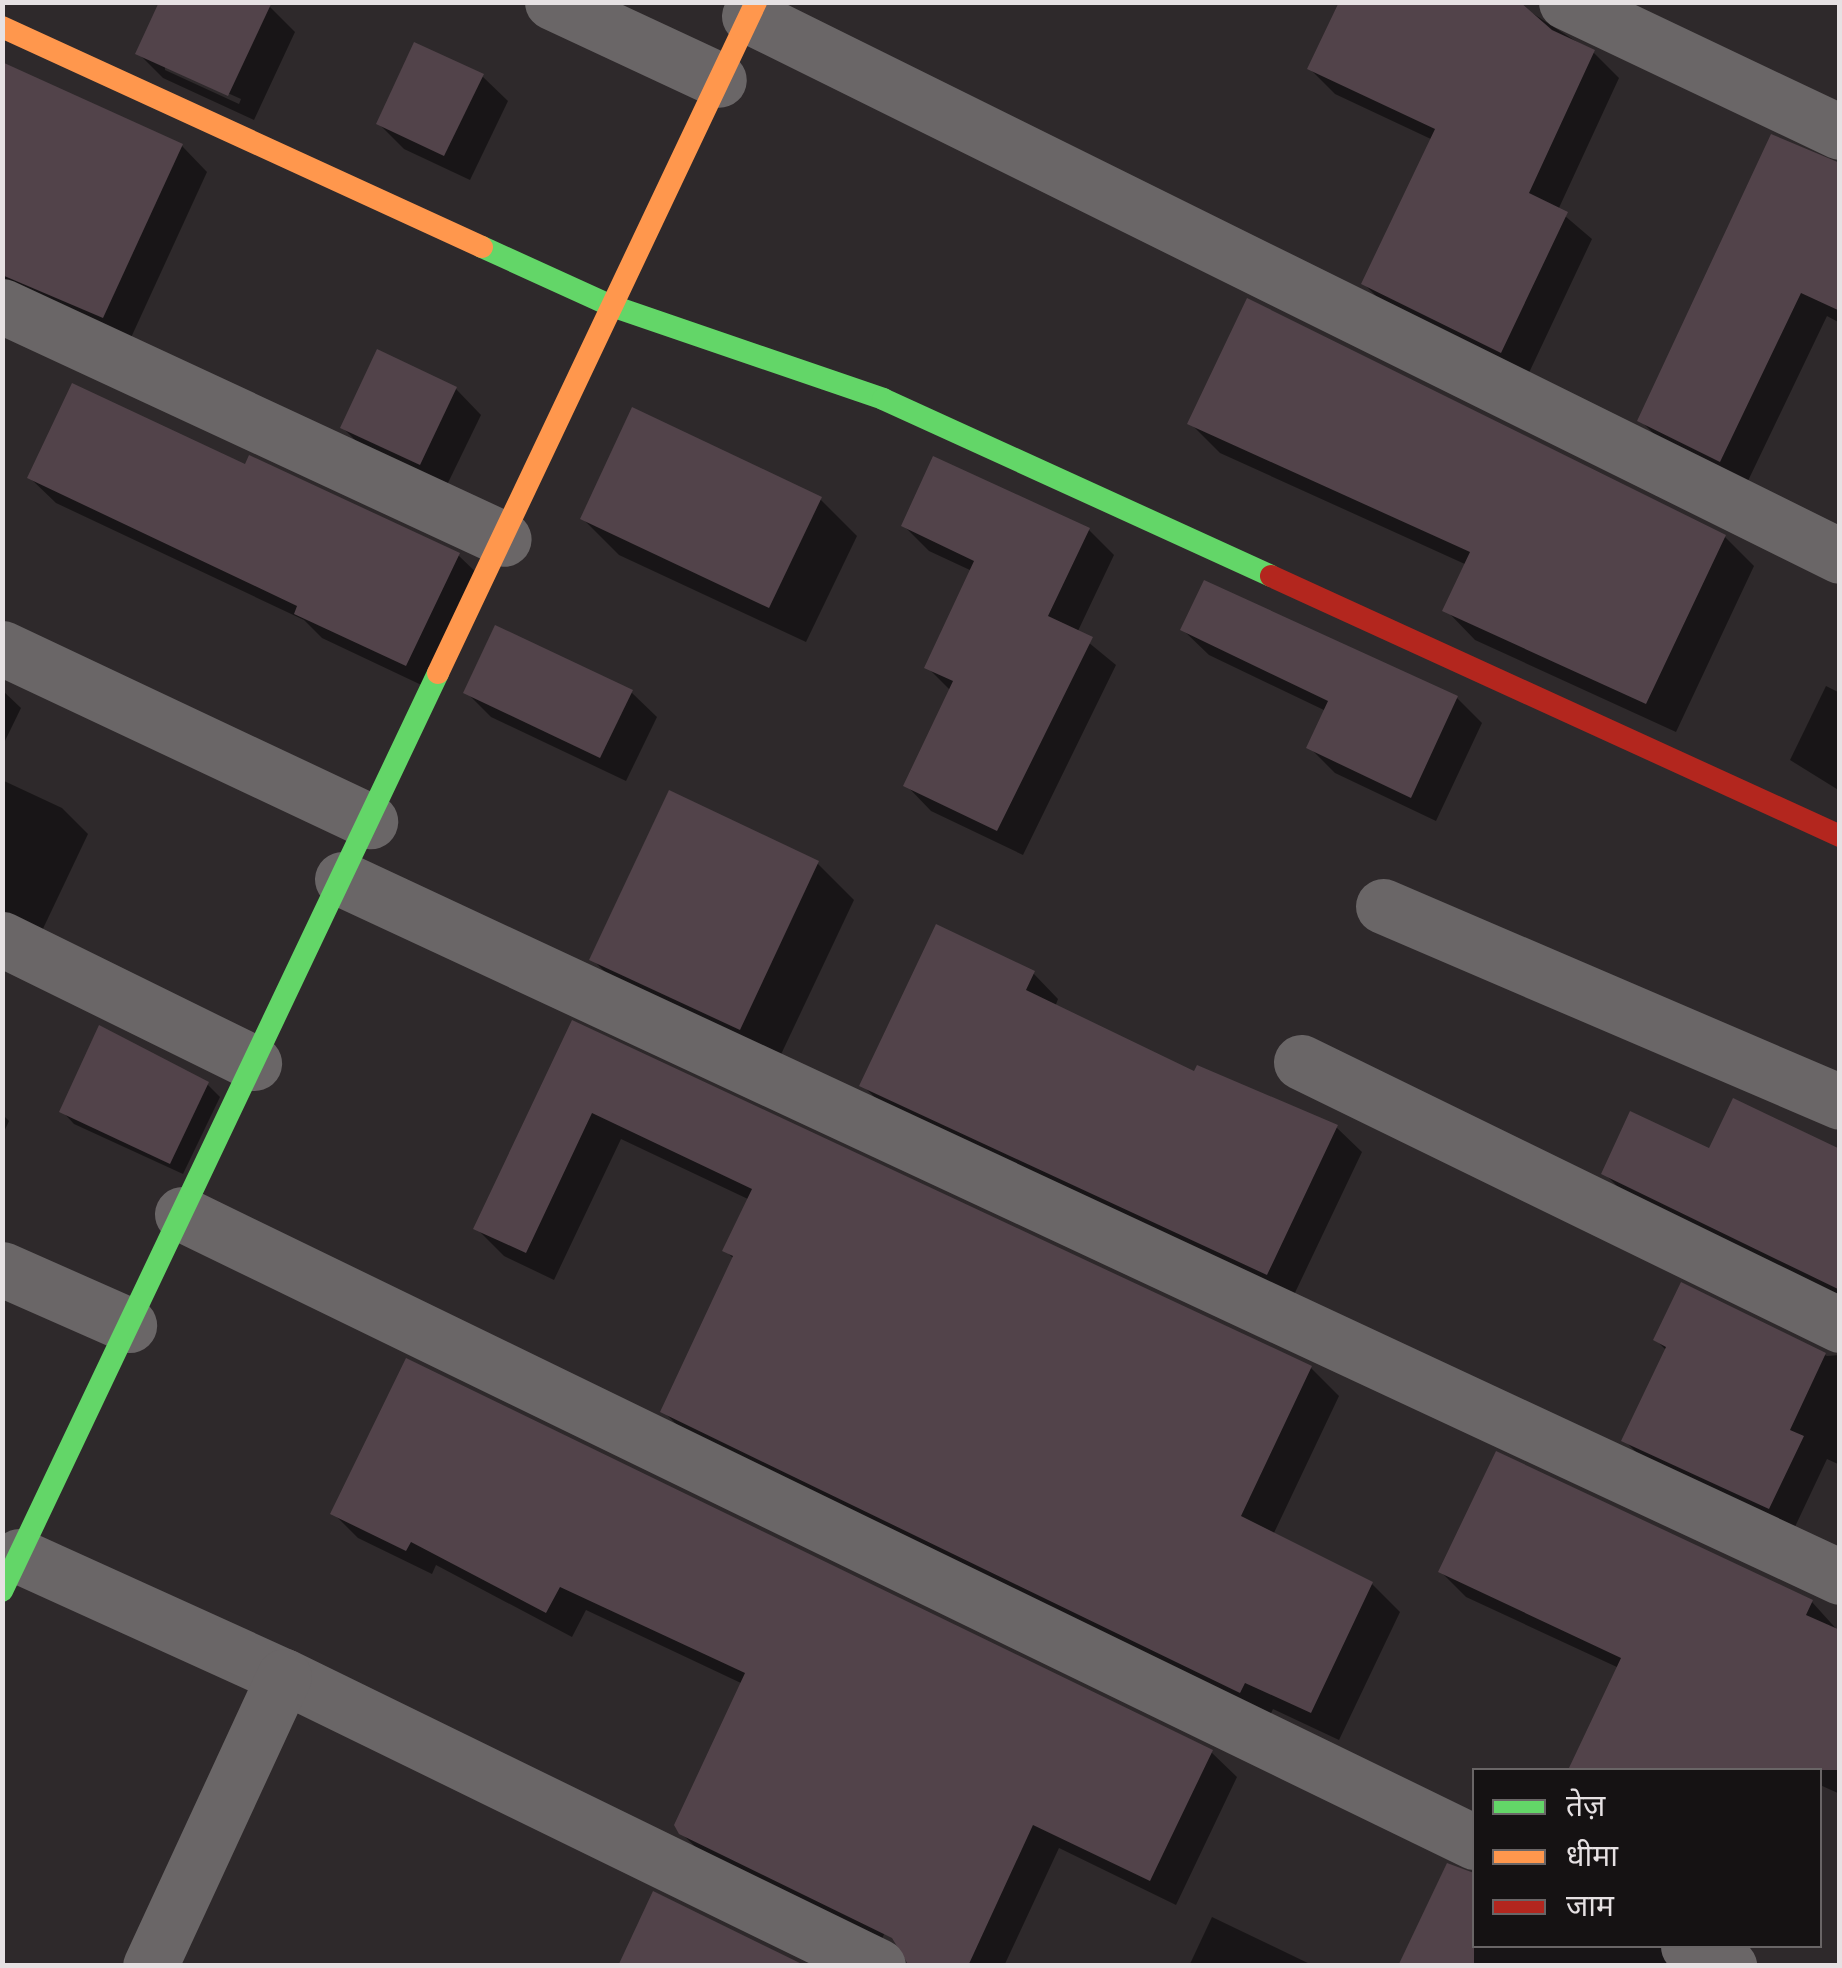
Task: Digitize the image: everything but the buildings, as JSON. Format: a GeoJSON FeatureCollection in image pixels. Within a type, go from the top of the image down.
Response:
{"type":"FeatureCollection","features":[{"type":"Feature","properties":{"kind":"street"},"geometry":{"type":"LineString","coordinates":[[552,2],[720,80]]}},
{"type":"Feature","properties":{"kind":"street"},"geometry":{"type":"LineString","coordinates":[[1566,2],[1840,132]]}},
{"type":"Feature","properties":{"kind":"street"},"geometry":{"type":"LineString","coordinates":[[878,1966],[284,1676],[10,1567],[130,1325],[504,539],[608,305],[752,10],[1840,556]]}},
{"type":"Feature","properties":{"kind":"street"},"geometry":{"type":"LineString","coordinates":[[2,27],[608,305],[883,399],[1840,836]]}},
{"type":"Feature","properties":{"kind":"street"},"geometry":{"type":"LineString","coordinates":[[2,306],[504,539]]}},
{"type":"Feature","properties":{"kind":"street"},"geometry":{"type":"LineString","coordinates":[[2,648],[370,821]]}},
{"type":"Feature","properties":{"kind":"street"},"geometry":{"type":"LineString","coordinates":[[342,879],[1840,1577]]}},
{"type":"Feature","properties":{"kind":"street"},"geometry":{"type":"LineString","coordinates":[[1383,906],[1840,1102]]}},
{"type":"Feature","properties":{"kind":"street"},"geometry":{"type":"LineString","coordinates":[[2,939],[254,1062]]}},
{"type":"Feature","properties":{"kind":"street"},"geometry":{"type":"LineString","coordinates":[[1301,1062],[1840,1325]]}},
{"type":"Feature","properties":{"kind":"street"},"geometry":{"type":"LineString","coordinates":[[182,1214],[1472,1841]]}},
{"type":"Feature","properties":{"kind":"street"},"geometry":{"type":"LineString","coordinates":[[2,1268],[130,1325]]}},
{"type":"Feature","properties":{"kind":"street"},"geometry":{"type":"LineString","coordinates":[[150,1966],[284,1676]]}},
{"type":"Feature","properties":{"kind":"street"},"geometry":{"type":"LineString","coordinates":[[1692,1948],[1730,1966]]}},
{"type":"Feature","properties":{"kind":"traffic: fast"},"geometry":{"type":"LineString","coordinates":[[482,247],[609,305],[883,399],[1271,576]]}},
{"type":"Feature","properties":{"kind":"traffic: fast"},"geometry":{"type":"LineString","coordinates":[[2,1591],[438,673]]}},
{"type":"Feature","properties":{"kind":"traffic: slow"},"geometry":{"type":"LineString","coordinates":[[438,673],[756,2]]}},
{"type":"Feature","properties":{"kind":"traffic: slow"},"geometry":{"type":"LineString","coordinates":[[2,27],[482,247]]}},
{"type":"Feature","properties":{"kind":"traffic: jam"},"geometry":{"type":"LineString","coordinates":[[1271,576],[1840,836]]}}]}
